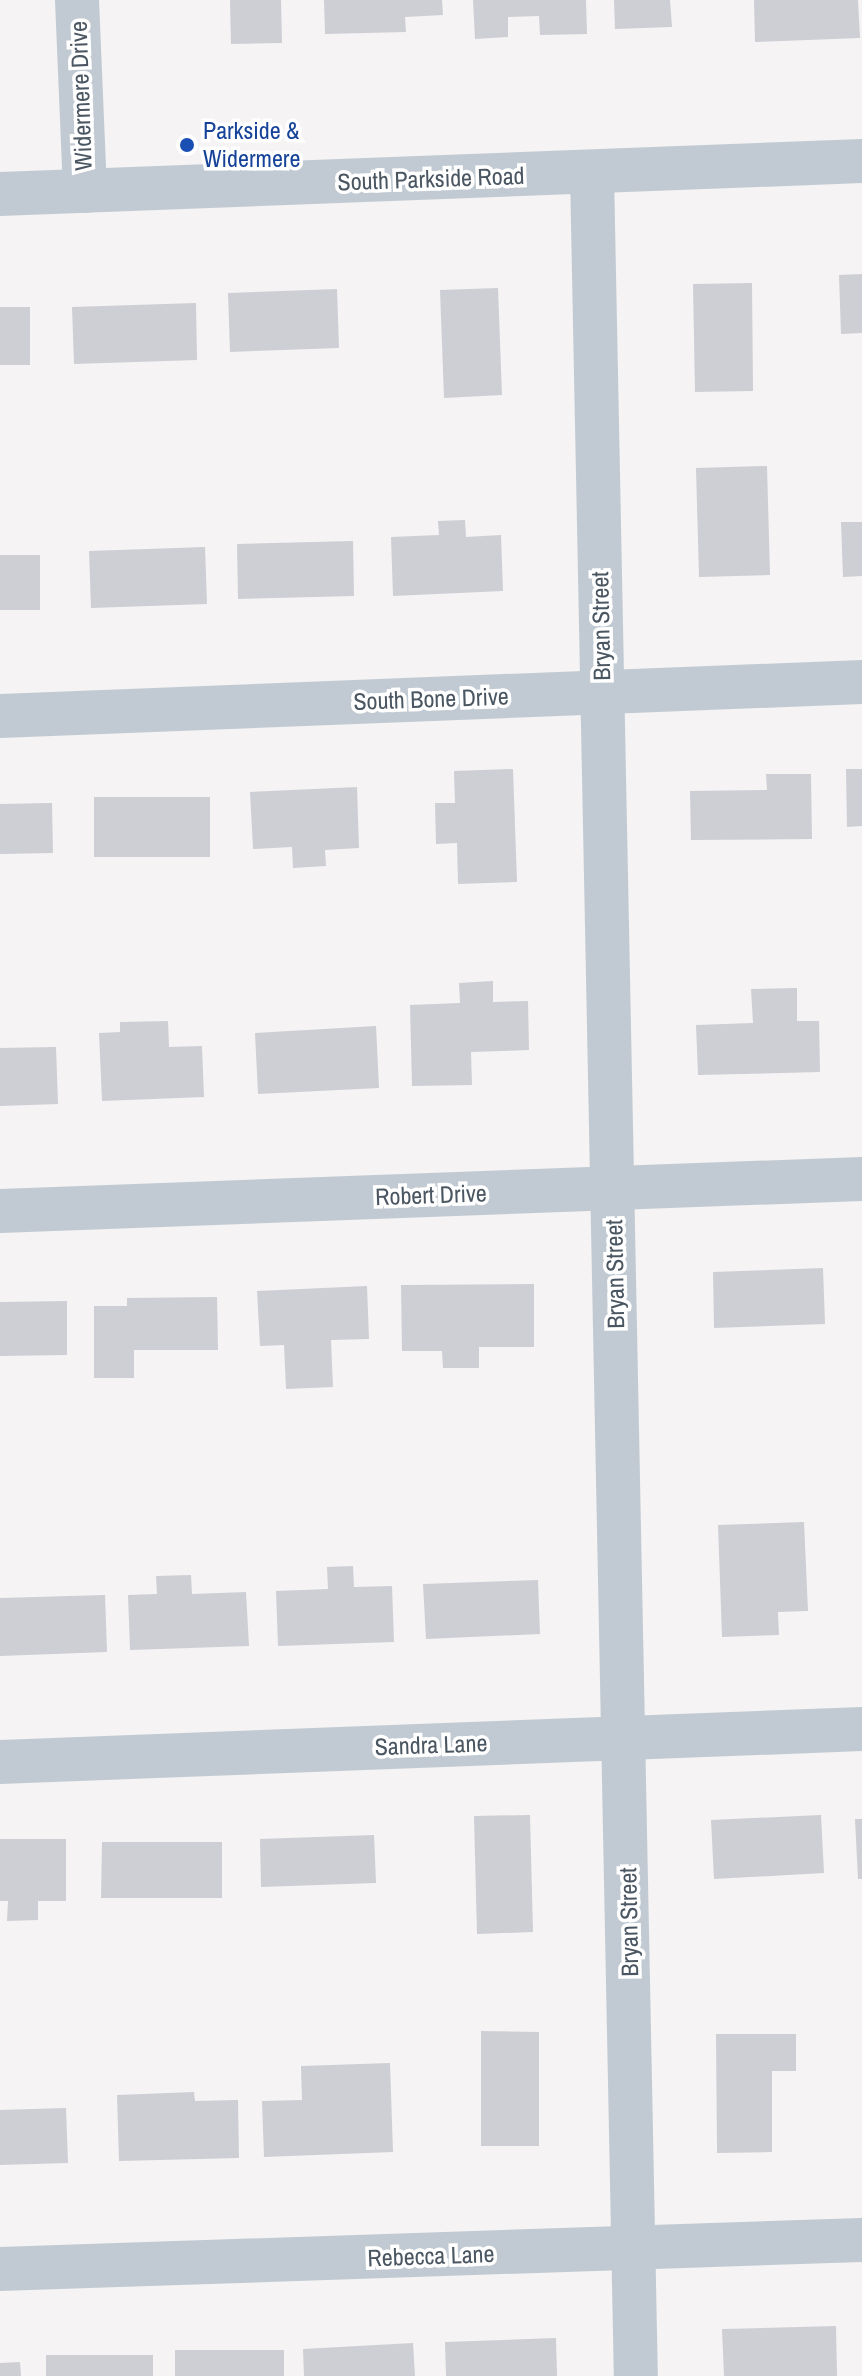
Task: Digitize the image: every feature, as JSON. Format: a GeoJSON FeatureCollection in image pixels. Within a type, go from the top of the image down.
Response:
{"type":"FeatureCollection","features":[{"type":"Feature","properties":{"kind":"street","name":"Widermere Drive"},"geometry":{"type":"LineString","coordinates":[[77,0],[85,191]]}},
{"type":"Feature","properties":{"kind":"street","name":"South Parkside Road"},"geometry":{"type":"LineString","coordinates":[[0,194],[862,161]]}},
{"type":"Feature","properties":{"kind":"street","name":"Bryan Street"},"geometry":{"type":"LineString","coordinates":[[592,173],[626,1738],[636,2376]]}},
{"type":"Feature","properties":{"kind":"street","name":"South Bone Drive"},"geometry":{"type":"LineString","coordinates":[[0,716],[862,682]]}},
{"type":"Feature","properties":{"kind":"street","name":"Robert Drive"},"geometry":{"type":"LineString","coordinates":[[0,1211],[862,1179]]}},
{"type":"Feature","properties":{"kind":"street","name":"Sandra Lane"},"geometry":{"type":"LineString","coordinates":[[0,1762],[862,1729]]}},
{"type":"Feature","properties":{"kind":"street","name":"Rebecca Lane"},"geometry":{"type":"LineString","coordinates":[[0,2269],[862,2240]]}},
{"type":"Feature","properties":{"kind":"building"},"geometry":{"type":"Polygon","coordinates":[[[230,0],[281,0],[282,43],[231,44],[230,0]]]}},
{"type":"Feature","properties":{"kind":"building"},"geometry":{"type":"Polygon","coordinates":[[[324,0],[442,0],[443,15],[405,17],[406,32],[325,34],[324,0]]]}},
{"type":"Feature","properties":{"kind":"building"},"geometry":{"type":"Polygon","coordinates":[[[473,0],[586,0],[587,34],[540,35],[539,16],[508,17],[508,37],[475,39],[473,0]]]}},
{"type":"Feature","properties":{"kind":"building"},"geometry":{"type":"Polygon","coordinates":[[[614,0],[670,0],[672,27],[615,29],[614,0]]]}},
{"type":"Feature","properties":{"kind":"building"},"geometry":{"type":"Polygon","coordinates":[[[754,0],[858,0],[860,38],[755,42],[754,0]]]}},
{"type":"Feature","properties":{"kind":"building"},"geometry":{"type":"Polygon","coordinates":[[[862,274],[862,333],[841,334],[839,275],[862,274]]]}},
{"type":"Feature","properties":{"kind":"building"},"geometry":{"type":"Polygon","coordinates":[[[752,283],[753,391],[695,392],[693,284],[752,283]]]}},
{"type":"Feature","properties":{"kind":"building"},"geometry":{"type":"Polygon","coordinates":[[[498,288],[502,395],[444,398],[440,290],[498,288]]]}},
{"type":"Feature","properties":{"kind":"building"},"geometry":{"type":"Polygon","coordinates":[[[337,289],[339,348],[230,352],[228,293],[337,289]]]}},
{"type":"Feature","properties":{"kind":"building"},"geometry":{"type":"Polygon","coordinates":[[[196,303],[197,360],[74,364],[72,307],[196,303]]]}},
{"type":"Feature","properties":{"kind":"building"},"geometry":{"type":"Polygon","coordinates":[[[0,307],[30,307],[30,365],[0,365],[0,307]]]}},
{"type":"Feature","properties":{"kind":"building"},"geometry":{"type":"Polygon","coordinates":[[[767,466],[770,575],[699,577],[696,468],[767,466]]]}},
{"type":"Feature","properties":{"kind":"building"},"geometry":{"type":"Polygon","coordinates":[[[465,520],[466,537],[501,535],[503,591],[393,596],[391,537],[439,535],[438,521],[465,520]]]}},
{"type":"Feature","properties":{"kind":"building"},"geometry":{"type":"Polygon","coordinates":[[[841,522],[862,522],[862,576],[843,577],[841,522]]]}},
{"type":"Feature","properties":{"kind":"building"},"geometry":{"type":"Polygon","coordinates":[[[353,541],[354,596],[238,599],[237,544],[353,541]]]}},
{"type":"Feature","properties":{"kind":"building"},"geometry":{"type":"Polygon","coordinates":[[[205,547],[207,604],[91,608],[89,551],[205,547]]]}},
{"type":"Feature","properties":{"kind":"building"},"geometry":{"type":"Polygon","coordinates":[[[0,555],[40,555],[40,610],[0,610],[0,555]]]}},
{"type":"Feature","properties":{"kind":"building"},"geometry":{"type":"Polygon","coordinates":[[[513,769],[517,882],[458,884],[457,843],[436,844],[435,803],[455,803],[454,771],[513,769]]]}},
{"type":"Feature","properties":{"kind":"building"},"geometry":{"type":"Polygon","coordinates":[[[846,769],[862,769],[862,826],[847,827],[846,769]]]}},
{"type":"Feature","properties":{"kind":"building"},"geometry":{"type":"Polygon","coordinates":[[[766,774],[811,774],[812,839],[691,840],[690,791],[767,790],[766,774]]]}},
{"type":"Feature","properties":{"kind":"building"},"geometry":{"type":"Polygon","coordinates":[[[357,787],[359,848],[325,850],[326,866],[293,868],[292,847],[253,849],[250,792],[357,787]]]}},
{"type":"Feature","properties":{"kind":"building"},"geometry":{"type":"Polygon","coordinates":[[[94,797],[210,797],[210,857],[94,857],[94,797]]]}},
{"type":"Feature","properties":{"kind":"building"},"geometry":{"type":"Polygon","coordinates":[[[52,803],[53,853],[0,854],[0,804],[52,803]]]}},
{"type":"Feature","properties":{"kind":"building"},"geometry":{"type":"Polygon","coordinates":[[[493,981],[493,1002],[528,1001],[529,1050],[471,1052],[472,1085],[412,1086],[410,1005],[460,1003],[459,983],[493,981]]]}},
{"type":"Feature","properties":{"kind":"building"},"geometry":{"type":"Polygon","coordinates":[[[797,988],[797,1021],[819,1021],[820,1072],[698,1075],[696,1025],[753,1023],[751,989],[797,988]]]}},
{"type":"Feature","properties":{"kind":"building"},"geometry":{"type":"Polygon","coordinates":[[[168,1021],[169,1047],[202,1046],[204,1097],[102,1101],[99,1033],[120,1032],[120,1022],[168,1021]]]}},
{"type":"Feature","properties":{"kind":"building"},"geometry":{"type":"Polygon","coordinates":[[[376,1026],[379,1088],[258,1094],[255,1033],[376,1026]]]}},
{"type":"Feature","properties":{"kind":"building"},"geometry":{"type":"Polygon","coordinates":[[[56,1047],[58,1104],[0,1106],[0,1048],[56,1047]]]}},
{"type":"Feature","properties":{"kind":"building"},"geometry":{"type":"Polygon","coordinates":[[[823,1268],[825,1324],[714,1328],[713,1272],[823,1268]]]}},
{"type":"Feature","properties":{"kind":"building"},"geometry":{"type":"Polygon","coordinates":[[[534,1284],[534,1347],[479,1347],[479,1368],[443,1368],[442,1351],[402,1351],[401,1285],[534,1284]]]}},
{"type":"Feature","properties":{"kind":"building"},"geometry":{"type":"Polygon","coordinates":[[[367,1286],[369,1339],[331,1340],[333,1387],[286,1389],[284,1345],[260,1346],[257,1291],[367,1286]]]}},
{"type":"Feature","properties":{"kind":"building"},"geometry":{"type":"Polygon","coordinates":[[[217,1297],[218,1350],[134,1350],[134,1378],[94,1378],[94,1306],[127,1306],[127,1298],[217,1297]]]}},
{"type":"Feature","properties":{"kind":"building"},"geometry":{"type":"Polygon","coordinates":[[[67,1301],[67,1355],[0,1356],[0,1302],[67,1301]]]}},
{"type":"Feature","properties":{"kind":"building"},"geometry":{"type":"Polygon","coordinates":[[[804,1522],[808,1611],[778,1612],[779,1635],[722,1637],[718,1525],[804,1522]]]}},
{"type":"Feature","properties":{"kind":"building"},"geometry":{"type":"Polygon","coordinates":[[[353,1566],[354,1587],[392,1586],[394,1642],[278,1646],[276,1591],[328,1589],[327,1567],[353,1566]]]}},
{"type":"Feature","properties":{"kind":"building"},"geometry":{"type":"Polygon","coordinates":[[[191,1575],[192,1594],[246,1592],[249,1646],[130,1650],[128,1595],[157,1594],[156,1576],[191,1575]]]}},
{"type":"Feature","properties":{"kind":"building"},"geometry":{"type":"Polygon","coordinates":[[[538,1580],[540,1634],[426,1639],[423,1584],[538,1580]]]}},
{"type":"Feature","properties":{"kind":"building"},"geometry":{"type":"Polygon","coordinates":[[[105,1595],[107,1652],[0,1656],[0,1598],[105,1595]]]}},
{"type":"Feature","properties":{"kind":"building"},"geometry":{"type":"Polygon","coordinates":[[[530,1815],[533,1932],[477,1934],[474,1816],[530,1815]]]}},
{"type":"Feature","properties":{"kind":"building"},"geometry":{"type":"Polygon","coordinates":[[[821,1815],[824,1873],[714,1879],[711,1820],[821,1815]]]}},
{"type":"Feature","properties":{"kind":"building"},"geometry":{"type":"Polygon","coordinates":[[[855,1819],[862,1819],[862,1879],[858,1879],[855,1819]]]}},
{"type":"Feature","properties":{"kind":"building"},"geometry":{"type":"Polygon","coordinates":[[[374,1835],[376,1883],[261,1887],[260,1839],[374,1835]]]}},
{"type":"Feature","properties":{"kind":"building"},"geometry":{"type":"Polygon","coordinates":[[[0,1839],[66,1839],[66,1901],[38,1901],[38,1920],[7,1921],[8,1901],[0,1901],[0,1839]]]}},
{"type":"Feature","properties":{"kind":"building"},"geometry":{"type":"Polygon","coordinates":[[[102,1842],[222,1842],[222,1898],[101,1898],[102,1842]]]}},
{"type":"Feature","properties":{"kind":"building"},"geometry":{"type":"Polygon","coordinates":[[[481,2031],[539,2032],[539,2146],[481,2146],[481,2031]]]}},
{"type":"Feature","properties":{"kind":"building"},"geometry":{"type":"Polygon","coordinates":[[[716,2034],[796,2034],[796,2071],[772,2071],[772,2152],[717,2153],[716,2034]]]}},
{"type":"Feature","properties":{"kind":"building"},"geometry":{"type":"Polygon","coordinates":[[[390,2063],[393,2152],[264,2157],[262,2101],[302,2100],[301,2066],[390,2063]]]}},
{"type":"Feature","properties":{"kind":"building"},"geometry":{"type":"Polygon","coordinates":[[[194,2092],[195,2101],[238,2100],[239,2158],[119,2161],[117,2095],[194,2092]]]}},
{"type":"Feature","properties":{"kind":"building"},"geometry":{"type":"Polygon","coordinates":[[[66,2108],[68,2163],[0,2165],[0,2110],[66,2108]]]}},
{"type":"Feature","properties":{"kind":"building"},"geometry":{"type":"Polygon","coordinates":[[[836,2326],[837,2376],[724,2376],[722,2329],[836,2326]]]}},
{"type":"Feature","properties":{"kind":"building"},"geometry":{"type":"Polygon","coordinates":[[[556,2338],[557,2376],[446,2376],[445,2342],[556,2338]]]}},
{"type":"Feature","properties":{"kind":"building"},"geometry":{"type":"Polygon","coordinates":[[[413,2343],[415,2376],[304,2376],[303,2349],[413,2343]]]}},
{"type":"Feature","properties":{"kind":"building"},"geometry":{"type":"Polygon","coordinates":[[[175,2350],[284,2350],[284,2376],[175,2376],[175,2350]]]}},
{"type":"Feature","properties":{"kind":"building"},"geometry":{"type":"Polygon","coordinates":[[[46,2355],[153,2355],[153,2376],[46,2376],[46,2355]]]}},
{"type":"Feature","properties":{"kind":"building"},"geometry":{"type":"Polygon","coordinates":[[[20,2362],[21,2376],[0,2376],[0,2363],[20,2362]]]}},
{"type":"Feature","properties":{"kind":"place","name":"Parkside & Widermere"},"geometry":{"type":"Point","coordinates":[187,145]}}]}
